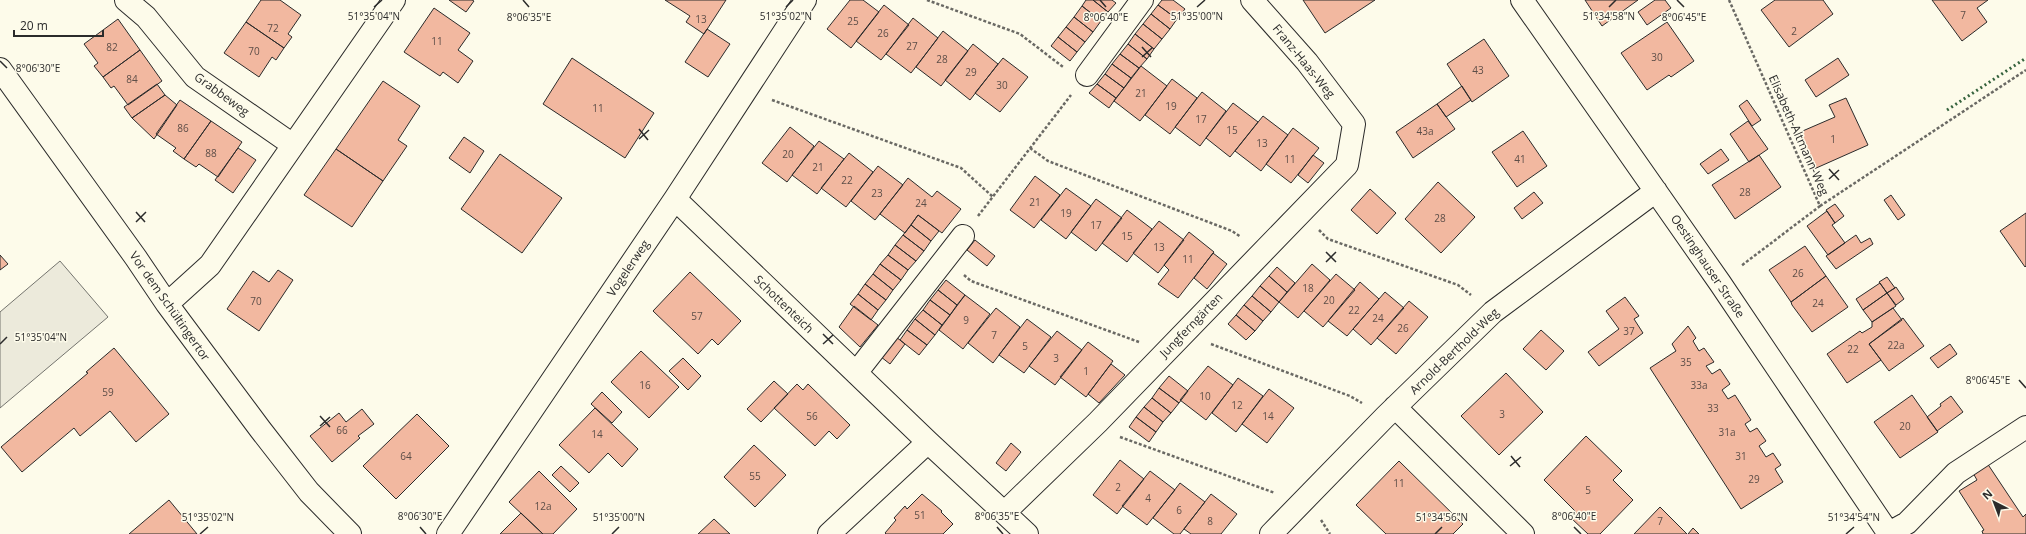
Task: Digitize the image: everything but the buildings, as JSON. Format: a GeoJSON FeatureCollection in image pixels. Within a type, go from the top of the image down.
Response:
{"type":"FeatureCollection","features":[{"type":"Feature","properties":{"kind":"street","name":"Grabbeweg"},"geometry":{"type":"LineString","coordinates":[[126,0],[146,16],[195,77],[293,145]]}},
{"type":"Feature","properties":{"kind":"street"},"geometry":{"type":"LineString","coordinates":[[167,304],[210,265],[394,0]]}},
{"type":"Feature","properties":{"kind":"street","name":"Vogelerweg"},"geometry":{"type":"LineString","coordinates":[[448,534],[675,200],[805,0]]}},
{"type":"Feature","properties":{"kind":"street"},"geometry":{"type":"LineString","coordinates":[[1087,75],[1142,0]]}},
{"type":"Feature","properties":{"kind":"street","name":"Franz-Haas-Weg"},"geometry":{"type":"LineString","coordinates":[[1252,0],[1308,62],[1354,124]]}},
{"type":"Feature","properties":{"kind":"street","name":"Oestinghauser Straße"},"geometry":{"type":"LineString","coordinates":[[1522,0],[1720,283],[1889,534]]}},
{"type":"Feature","properties":{"kind":"street","name":"Vor dem Schültingertor"},"geometry":{"type":"LineString","coordinates":[[0,69],[136,258],[167,304],[309,492],[350,534]]}},
{"type":"Feature","properties":{"kind":"street","name":"Jungferngärten"},"geometry":{"type":"LineString","coordinates":[[1005,512],[1098,422],[1262,251],[1347,165],[1354,124]]}},
{"type":"Feature","properties":{"kind":"street","name":"Arnold-Berthold-Weg"},"geometry":{"type":"LineString","coordinates":[[1271,534],[1390,412],[1493,312],[1656,191]]}},
{"type":"Feature","properties":{"kind":"street","name":"Schottenteich"},"geometry":{"type":"LineString","coordinates":[[675,200],[856,374],[1027,534]]}},
{"type":"Feature","properties":{"kind":"street"},"geometry":{"type":"LineString","coordinates":[[856,374],[963,236]]}},
{"type":"Feature","properties":{"kind":"street"},"geometry":{"type":"LineString","coordinates":[[1390,412],[1523,534]]}},
{"type":"Feature","properties":{"kind":"street"},"geometry":{"type":"LineString","coordinates":[[1889,534],[1908,523],[1956,473],[2026,427]]}},
{"type":"Feature","properties":{"kind":"street"},"geometry":{"type":"LineString","coordinates":[[829,534],[928,442]]}},
{"type":"Feature","properties":{"kind":"path"},"geometry":{"type":"LineString","coordinates":[[927,0],[1020,34],[1067,70],[1087,75],[963,236]]}},
{"type":"Feature","properties":{"kind":"path","name":"Elisabeth-Altmann-Weg"},"geometry":{"type":"LineString","coordinates":[[1720,283],[1820,206],[1729,0]]}},
{"type":"Feature","properties":{"kind":"path"},"geometry":{"type":"LineString","coordinates":[[1820,206],[2026,70]]}},
{"type":"Feature","properties":{"kind":"path"},"geometry":{"type":"LineString","coordinates":[[749,86],[767,98],[961,168],[993,197]]}},
{"type":"Feature","properties":{"kind":"path"},"geometry":{"type":"LineString","coordinates":[[1030,148],[1048,161],[1232,231],[1262,251]]}},
{"type":"Feature","properties":{"kind":"path"},"geometry":{"type":"LineString","coordinates":[[1299,213],[1328,239],[1458,285],[1493,312]]}},
{"type":"Feature","properties":{"kind":"path"},"geometry":{"type":"LineString","coordinates":[[944,260],[971,281],[1147,345],[1161,356]]}},
{"type":"Feature","properties":{"kind":"path"},"geometry":{"type":"LineString","coordinates":[[1189,327],[1205,342],[1390,412]]}},
{"type":"Feature","properties":{"kind":"path"},"geometry":{"type":"LineString","coordinates":[[1098,422],[1114,434],[1276,493],[1295,510]]}},
{"type":"Feature","properties":{"kind":"shaded area"},"geometry":{"type":"Polygon","coordinates":[[[60,261],[108,317],[0,408],[0,312],[60,261]]]}},
{"type":"Feature","properties":{"kind":"hedge"},"geometry":{"type":"LineString","coordinates":[[1947,110],[2026,58]]}}]}
